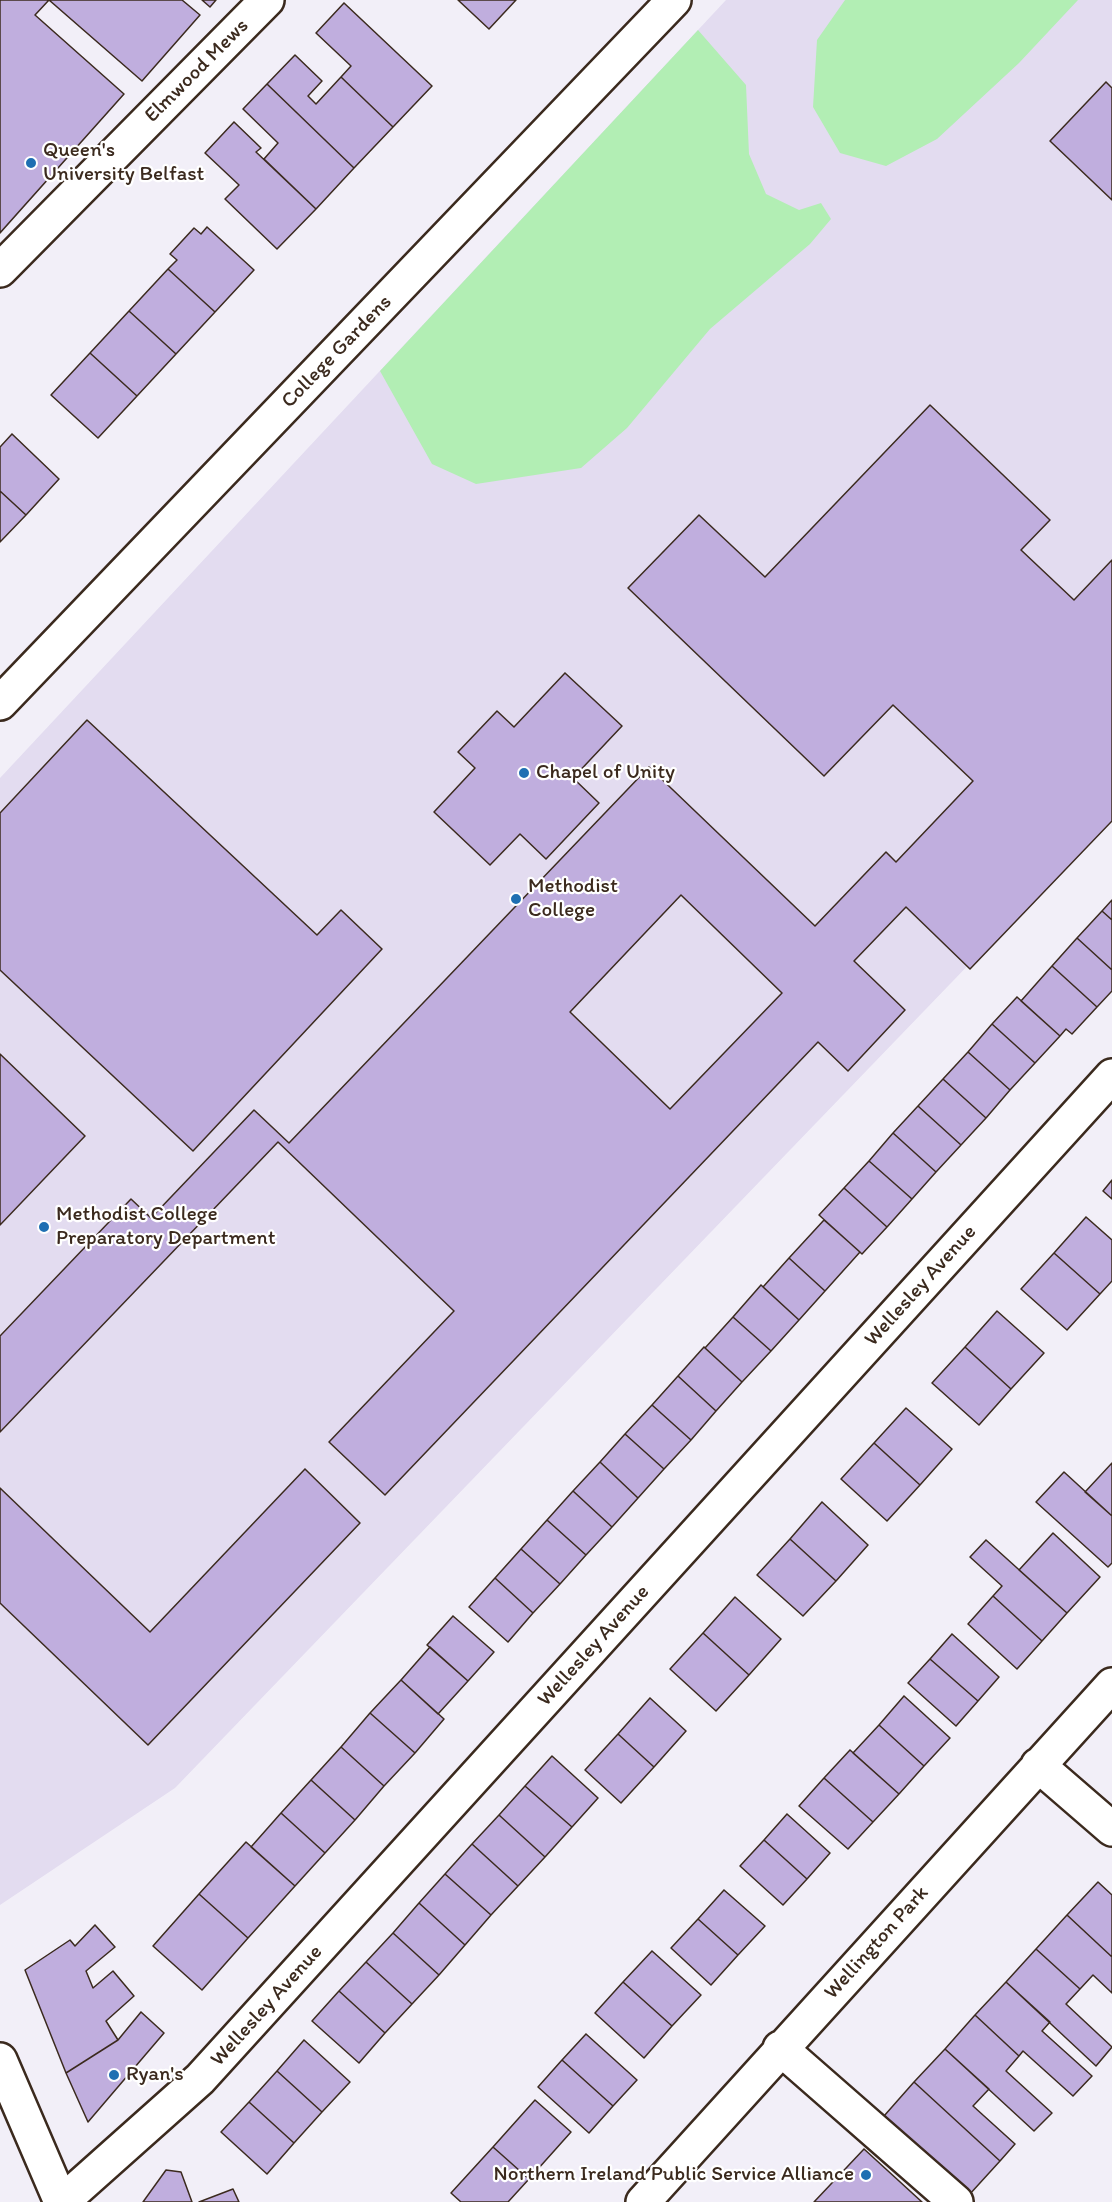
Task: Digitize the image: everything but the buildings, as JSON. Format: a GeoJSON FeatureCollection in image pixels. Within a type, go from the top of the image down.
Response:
{"type":"FeatureCollection","features":[{"type":"Feature","properties":{"kind":"street","name":"Elmwood Mews"},"geometry":{"type":"LineString","coordinates":[[0,270],[267,0]]}},
{"type":"Feature","properties":{"kind":"street","name":"College Gardens"},"geometry":{"type":"LineString","coordinates":[[0,703],[674,0]]}},
{"type":"Feature","properties":{"kind":"street","name":"Wellesley Avenue"},"geometry":{"type":"LineString","coordinates":[[62,2202],[200,2079],[1112,1076]]}},
{"type":"Feature","properties":{"kind":"street","name":"Wellington Park"},"geometry":{"type":"LineString","coordinates":[[643,2202],[780,2048],[1112,1685]]}},
{"type":"Feature","properties":{"kind":"street"},"geometry":{"type":"LineString","coordinates":[[1038,1765],[1112,1829]]}},
{"type":"Feature","properties":{"kind":"street"},"geometry":{"type":"LineString","coordinates":[[780,2048],[956,2202]]}},
{"type":"Feature","properties":{"kind":"street"},"geometry":{"type":"LineString","coordinates":[[0,2060],[62,2202]]}},
{"type":"Feature","properties":{"kind":"shaded area","name":"Methodist College"},"geometry":{"type":"Polygon","coordinates":[[[726,0],[1112,0],[1112,816],[175,1788],[0,1905],[0,778],[726,0]]]}},
{"type":"Feature","properties":{"kind":"green space"},"geometry":{"type":"Polygon","coordinates":[[[845,0],[1078,0],[1019,63],[937,139],[886,166],[840,153],[813,107],[817,40],[845,0]]]}},
{"type":"Feature","properties":{"kind":"green space"},"geometry":{"type":"Polygon","coordinates":[[[698,30],[746,85],[749,154],[766,194],[799,210],[821,203],[831,219],[810,244],[710,329],[627,428],[581,468],[476,484],[432,464],[380,371],[698,30]]]}},
{"type":"Feature","properties":{"kind":"place","name":"Queen's University Belfast"},"geometry":{"type":"Point","coordinates":[31,163]}},
{"type":"Feature","properties":{"kind":"place","name":"Chapel of Unity"},"geometry":{"type":"Point","coordinates":[524,773]}},
{"type":"Feature","properties":{"kind":"place","name":"Methodist College"},"geometry":{"type":"Point","coordinates":[516,899]}},
{"type":"Feature","properties":{"kind":"place","name":"Methodist College Preparatory Department"},"geometry":{"type":"Point","coordinates":[44,1227]}},
{"type":"Feature","properties":{"kind":"place","name":"Ryan's"},"geometry":{"type":"Point","coordinates":[114,2075]}},
{"type":"Feature","properties":{"kind":"place","name":"Northern Ireland Public Service Alliance"},"geometry":{"type":"Point","coordinates":[866,2175]}}]}
